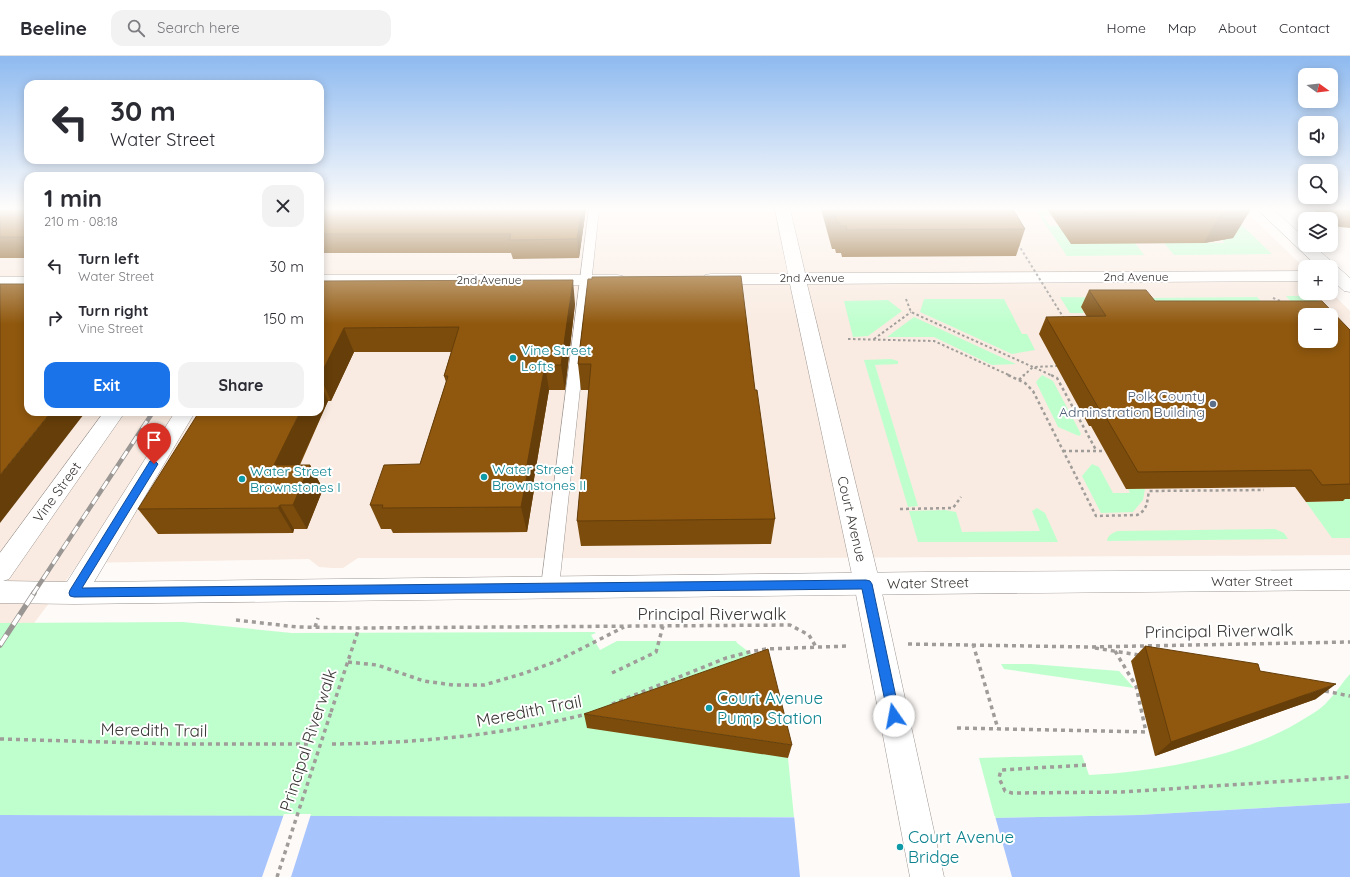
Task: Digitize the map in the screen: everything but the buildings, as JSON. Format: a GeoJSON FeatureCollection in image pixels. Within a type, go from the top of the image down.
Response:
{"type":"FeatureCollection","features":[{"type":"Feature","properties":{"kind":"street","name":"Court Avenue"},"geometry":{"type":"LineString","coordinates":[[791,247],[866,584],[927,877]]}},
{"type":"Feature","properties":{"kind":"street"},"geometry":{"type":"LineString","coordinates":[[1307,247],[1321,260]]}},
{"type":"Feature","properties":{"kind":"street","name":"2nd Avenue"},"geometry":{"type":"LineString","coordinates":[[692,279],[1298,276]]}},
{"type":"Feature","properties":{"kind":"street"},"geometry":{"type":"LineString","coordinates":[[1338,276],[1350,287]]}},
{"type":"Feature","properties":{"kind":"street","name":"2nd Avenue"},"geometry":{"type":"LineString","coordinates":[[324,280],[629,280]]}},
{"type":"Feature","properties":{"kind":"street"},"geometry":{"type":"LineString","coordinates":[[0,282],[24,282]]}},
{"type":"Feature","properties":{"kind":"street","name":"Vine Street"},"geometry":{"type":"LineString","coordinates":[[0,572],[112,416]]}},
{"type":"Feature","properties":{"kind":"street"},"geometry":{"type":"LineString","coordinates":[[74,593],[183,416]]}},
{"type":"Feature","properties":{"kind":"street","name":"Water Street"},"geometry":{"type":"LineString","coordinates":[[0,592],[74,593],[1350,580]]}},
{"type":"Feature","properties":{"kind":"lane"},"geometry":{"type":"LineString","coordinates":[[550,587],[590,247]]}},
{"type":"Feature","properties":{"kind":"path"},"geometry":{"type":"LineString","coordinates":[[1020,247],[1066,321]]}},
{"type":"Feature","properties":{"kind":"path"},"geometry":{"type":"LineString","coordinates":[[1278,303],[1272,297],[1286,304]]}},
{"type":"Feature","properties":{"kind":"path"},"geometry":{"type":"LineString","coordinates":[[908,303],[911,312],[1057,378],[1096,450]]}},
{"type":"Feature","properties":{"kind":"path"},"geometry":{"type":"LineString","coordinates":[[874,340],[911,312]]}},
{"type":"Feature","properties":{"kind":"path"},"geometry":{"type":"LineString","coordinates":[[848,339],[934,341],[1019,380],[1030,387],[1096,516],[1137,515],[1143,513],[1147,508],[1148,491],[1264,490]]}},
{"type":"Feature","properties":{"kind":"path"},"geometry":{"type":"LineString","coordinates":[[1019,380],[1033,367],[1057,366]]}},
{"type":"Feature","properties":{"kind":"path"},"geometry":{"type":"LineString","coordinates":[[1063,451],[1104,451]]}},
{"type":"Feature","properties":{"kind":"path"},"geometry":{"type":"LineString","coordinates":[[900,509],[953,508],[961,497]]}},
{"type":"Feature","properties":{"kind":"path"},"geometry":{"type":"LineString","coordinates":[[315,627],[318,618]]}},
{"type":"Feature","properties":{"kind":"path","name":"Principal Riverwalk"},"geometry":{"type":"LineString","coordinates":[[278,877],[359,628],[790,625],[803,630],[813,638],[816,647]]}},
{"type":"Feature","properties":{"kind":"path","name":"Principal Riverwalk"},"geometry":{"type":"LineString","coordinates":[[348,662],[377,665],[424,681],[453,685],[484,685],[525,673],[557,661],[626,626]]}},
{"type":"Feature","properties":{"kind":"path"},"geometry":{"type":"LineString","coordinates":[[612,673],[656,652],[663,626]]}},
{"type":"Feature","properties":{"kind":"path","name":"Principal Riverwalk"},"geometry":{"type":"LineString","coordinates":[[900,644],[1088,647],[1350,642]]}},
{"type":"Feature","properties":{"kind":"path"},"geometry":{"type":"LineString","coordinates":[[973,644],[998,729]]}},
{"type":"Feature","properties":{"kind":"path"},"geometry":{"type":"LineString","coordinates":[[608,706],[726,658],[749,652],[766,649],[836,647]]}},
{"type":"Feature","properties":{"kind":"path","name":"Principal Riverwalk"},"geometry":{"type":"LineString","coordinates":[[1088,647],[1146,657]]}},
{"type":"Feature","properties":{"kind":"path"},"geometry":{"type":"LineString","coordinates":[[957,728],[1147,732],[1136,686],[1115,651]]}},
{"type":"Feature","properties":{"kind":"path"},"geometry":{"type":"LineString","coordinates":[[1320,690],[1350,696]]}},
{"type":"Feature","properties":{"kind":"path","name":"Meredith Trail"},"geometry":{"type":"LineString","coordinates":[[332,744],[416,742],[489,734],[533,728],[594,712]]}},
{"type":"Feature","properties":{"kind":"path","name":"Meredith Trail"},"geometry":{"type":"LineString","coordinates":[[0,739],[174,744],[308,744]]}},
{"type":"Feature","properties":{"kind":"path"},"geometry":{"type":"LineString","coordinates":[[1086,765],[1001,770],[999,778],[1005,791],[1012,793],[1122,792],[1350,777]]}},
{"type":"Feature","properties":{"kind":"shaded area"},"geometry":{"type":"Polygon","coordinates":[[[0,247],[24,247],[24,416],[324,416],[324,247],[1283,247],[1298,261],[1298,300],[1338,299],[1350,311],[1350,555],[788,558],[358,558],[343,568],[319,567],[309,559],[79,563],[8,658],[0,658],[0,591],[19,565],[0,565],[0,247]]]}},
{"type":"Feature","properties":{"kind":"green space"},"geometry":{"type":"Polygon","coordinates":[[[1061,247],[1138,247],[1144,255],[1067,256],[1061,247]]]}},
{"type":"Feature","properties":{"kind":"green space"},"geometry":{"type":"Polygon","coordinates":[[[1168,247],[1265,247],[1272,254],[1174,255],[1168,247]]]}},
{"type":"Feature","properties":{"kind":"green space"},"geometry":{"type":"Polygon","coordinates":[[[1286,296],[1298,296],[1298,300],[1317,300],[1325,308],[1303,308],[1295,306],[1286,296]]]}},
{"type":"Feature","properties":{"kind":"green space"},"geometry":{"type":"Polygon","coordinates":[[[1060,297],[1130,298],[1081,307],[1084,313],[1070,313],[1060,297]]]}},
{"type":"Feature","properties":{"kind":"green space"},"geometry":{"type":"Polygon","coordinates":[[[1257,297],[1271,311],[1163,318],[1147,298],[1257,297]]]}},
{"type":"Feature","properties":{"kind":"green space"},"geometry":{"type":"Polygon","coordinates":[[[924,299],[1004,299],[1022,334],[1027,334],[1035,350],[1012,354],[920,312],[924,299]]]}},
{"type":"Feature","properties":{"kind":"green space"},"geometry":{"type":"Polygon","coordinates":[[[888,300],[902,311],[868,336],[853,337],[844,301],[888,300]]]}},
{"type":"Feature","properties":{"kind":"green space"},"geometry":{"type":"Polygon","coordinates":[[[914,317],[1016,364],[992,365],[934,337],[887,337],[914,317]]]}},
{"type":"Feature","properties":{"kind":"green space"},"geometry":{"type":"Polygon","coordinates":[[[891,359],[898,361],[898,364],[875,365],[918,506],[908,507],[864,360],[891,359]]]}},
{"type":"Feature","properties":{"kind":"green space"},"geometry":{"type":"Polygon","coordinates":[[[1042,375],[1053,381],[1081,434],[1079,436],[1058,427],[1036,382],[1042,375]]]}},
{"type":"Feature","properties":{"kind":"green space"},"geometry":{"type":"Polygon","coordinates":[[[1092,464],[1099,467],[1113,493],[1130,493],[1128,489],[1145,489],[1143,500],[1133,512],[1101,513],[1082,476],[1092,464]]]}},
{"type":"Feature","properties":{"kind":"green space"},"geometry":{"type":"Polygon","coordinates":[[[1341,499],[1350,499],[1350,538],[1332,538],[1306,502],[1342,501],[1341,499]]]}},
{"type":"Feature","properties":{"kind":"green space"},"geometry":{"type":"Polygon","coordinates":[[[1037,508],[1045,513],[1058,542],[918,542],[909,511],[945,510],[956,512],[962,532],[1040,531],[1032,511],[1037,508]]]}},
{"type":"Feature","properties":{"kind":"green space"},"geometry":{"type":"Polygon","coordinates":[[[1275,529],[1284,533],[1288,539],[1107,541],[1111,534],[1118,531],[1275,529]]]}},
{"type":"Feature","properties":{"kind":"green space"},"geometry":{"type":"Polygon","coordinates":[[[183,622],[292,633],[594,632],[596,633],[591,635],[600,650],[617,641],[736,641],[765,664],[788,758],[794,817],[0,815],[0,623],[183,622]]]}},
{"type":"Feature","properties":{"kind":"green space"},"geometry":{"type":"Polygon","coordinates":[[[1001,664],[1031,664],[1119,671],[1134,688],[1004,669],[1001,664]]]}},
{"type":"Feature","properties":{"kind":"green space"},"geometry":{"type":"Polygon","coordinates":[[[1350,674],[1350,803],[1139,815],[995,818],[979,758],[1082,755],[1089,775],[1144,770],[1202,759],[1258,742],[1307,717],[1318,710],[1333,696],[1350,674]]]}},
{"type":"Feature","properties":{"kind":"water"},"geometry":{"type":"Polygon","coordinates":[[[1350,803],[1350,877],[0,877],[0,815],[995,818],[1139,815],[1350,803]]]}},
{"type":"Feature","properties":{"kind":"pier"},"geometry":{"type":"Polygon","coordinates":[[[284,814],[311,814],[291,877],[262,877],[284,814]]]}},
{"type":"Feature","properties":{"kind":"pier"},"geometry":{"type":"Polygon","coordinates":[[[794,815],[995,816],[1012,877],[800,877],[794,815]]]}},
{"type":"Feature","properties":{"kind":"railway"},"geometry":{"type":"LineString","coordinates":[[33,594],[150,416]]}},
{"type":"Feature","properties":{"kind":"railway"},"geometry":{"type":"LineString","coordinates":[[0,645],[34,593]]}},
{"type":"Feature","properties":{"kind":"place","name":"Vine Street Lofts"},"geometry":{"type":"Point","coordinates":[513,358]}},
{"type":"Feature","properties":{"kind":"place","name":"Polk County Adminstration Building"},"geometry":{"type":"Point","coordinates":[1213,404]}},
{"type":"Feature","properties":{"kind":"place","name":"Water Street Brownstones II"},"geometry":{"type":"Point","coordinates":[484,477]}},
{"type":"Feature","properties":{"kind":"place","name":"Water Street Brownstones I"},"geometry":{"type":"Point","coordinates":[242,479]}},
{"type":"Feature","properties":{"kind":"place","name":"Court Avenue Pump Station"},"geometry":{"type":"Point","coordinates":[709,708]}},
{"type":"Feature","properties":{"kind":"place","name":"Court Avenue Bridge"},"geometry":{"type":"Point","coordinates":[900,847]}},
{"type":"Feature","properties":{"kind":"route"},"geometry":{"type":"LineString","coordinates":[[154,464],[74,593],[866,584],[894,716]]}}]}
